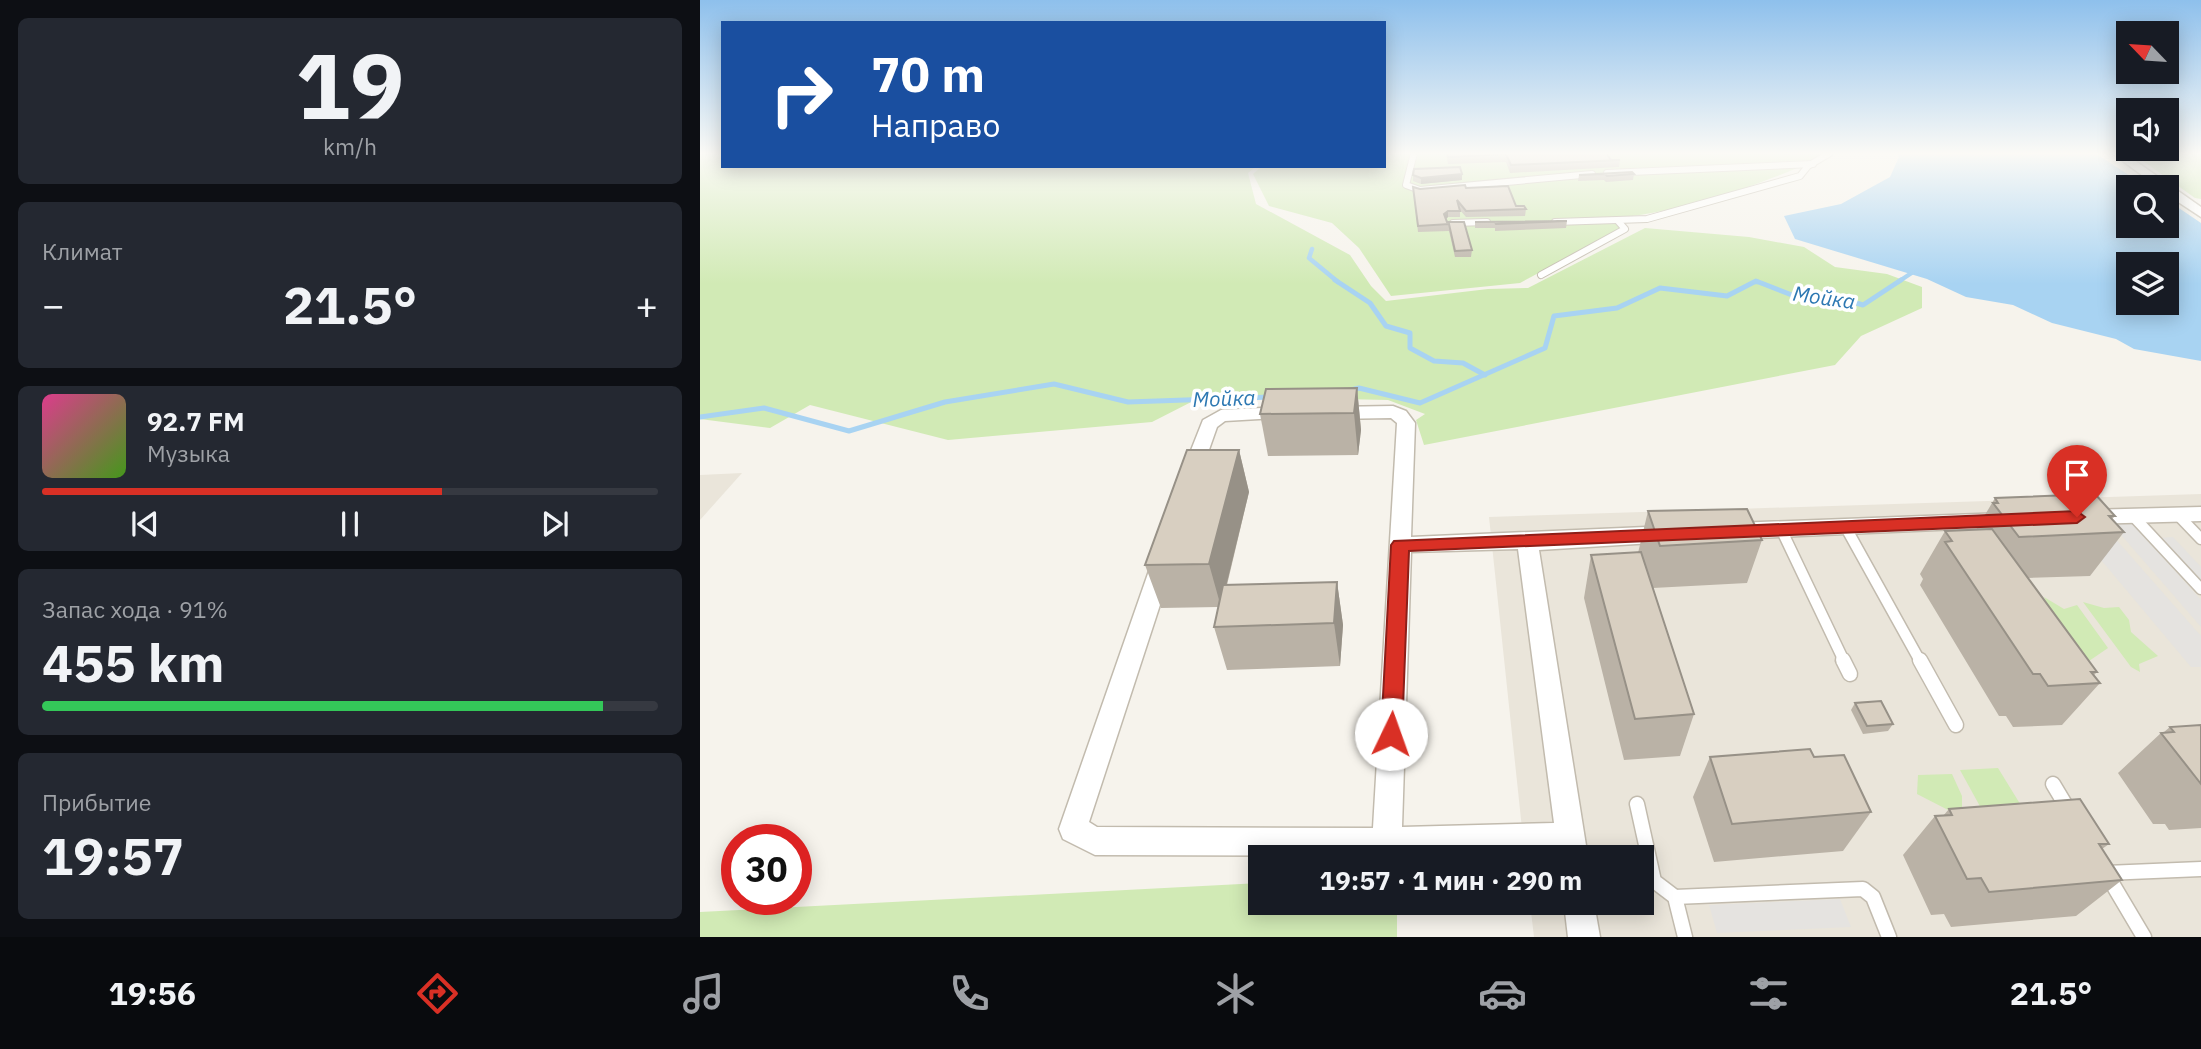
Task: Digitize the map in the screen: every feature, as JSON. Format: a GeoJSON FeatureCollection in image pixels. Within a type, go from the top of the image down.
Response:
{"type":"FeatureCollection","features":[{"type":"Feature","properties":{"kind":"street"},"geometry":{"type":"LineString","coordinates":[[2179,197],[2201,213]]}},
{"type":"Feature","properties":{"kind":"street"},"geometry":{"type":"LineString","coordinates":[[1187,489],[1209,424],[1227,414],[1393,412],[1406,423],[1387,842]]}},
{"type":"Feature","properties":{"kind":"street"},"geometry":{"type":"LineString","coordinates":[[2062,518],[2201,514]]}},
{"type":"Feature","properties":{"kind":"street"},"geometry":{"type":"LineString","coordinates":[[1718,531],[2021,519]]}},
{"type":"Feature","properties":{"kind":"street"},"geometry":{"type":"LineString","coordinates":[[1400,545],[1691,533]]}},
{"type":"Feature","properties":{"kind":"street"},"geometry":{"type":"LineString","coordinates":[[1169,541],[1073,829],[1095,841],[1498,845]]}},
{"type":"Feature","properties":{"kind":"street"},"geometry":{"type":"LineString","coordinates":[[1535,541],[1528,548],[1528,552],[1572,845]]}},
{"type":"Feature","properties":{"kind":"street"},"geometry":{"type":"LineString","coordinates":[[1581,915],[1584,937]]}},
{"type":"Feature","properties":{"kind":"lane"},"geometry":{"type":"LineString","coordinates":[[1542,222],[1647,219],[1734,197]]}},
{"type":"Feature","properties":{"kind":"lane"},"geometry":{"type":"LineString","coordinates":[[1541,275],[1625,229],[1618,221]]}},
{"type":"Feature","properties":{"kind":"lane"},"geometry":{"type":"LineString","coordinates":[[1449,223],[1489,222]]}},
{"type":"Feature","properties":{"kind":"lane"},"geometry":{"type":"LineString","coordinates":[[2177,514],[2201,539]]}},
{"type":"Feature","properties":{"kind":"lane"},"geometry":{"type":"LineString","coordinates":[[2134,517],[2201,589]]}},
{"type":"Feature","properties":{"kind":"lane"},"geometry":{"type":"LineString","coordinates":[[1845,526],[1956,725]]}},
{"type":"Feature","properties":{"kind":"lane"},"geometry":{"type":"LineString","coordinates":[[1781,528],[1850,674]]}},
{"type":"Feature","properties":{"kind":"lane"},"geometry":{"type":"LineString","coordinates":[[2053,784],[2073,817]]}},
{"type":"Feature","properties":{"kind":"lane"},"geometry":{"type":"LineString","coordinates":[[1637,804],[1654,881],[1675,897],[1685,937]]}},
{"type":"Feature","properties":{"kind":"lane"},"geometry":{"type":"LineString","coordinates":[[2144,937],[2103,867],[2201,869]]}},
{"type":"Feature","properties":{"kind":"lane"},"geometry":{"type":"LineString","coordinates":[[1675,897],[1863,889],[1873,897],[1889,937]]}},
{"type":"Feature","properties":{"kind":"shaded area"},"geometry":{"type":"Polygon","coordinates":[[[742,473],[700,520],[700,475],[742,473]]]}},
{"type":"Feature","properties":{"kind":"shaded area"},"geometry":{"type":"Polygon","coordinates":[[[2201,494],[2201,937],[1534,937],[1531,915],[1654,915],[1654,845],[1524,845],[1489,517],[2201,494]]]}},
{"type":"Feature","properties":{"kind":"shaded area"},"geometry":{"type":"Polygon","coordinates":[[[2109,521],[2130,521],[2201,600],[2201,627],[2109,521]]]}},
{"type":"Feature","properties":{"kind":"shaded area"},"geometry":{"type":"Polygon","coordinates":[[[2106,528],[2201,636],[2201,667],[2191,667],[2075,529],[2106,528]]]}},
{"type":"Feature","properties":{"kind":"shaded area"},"geometry":{"type":"Polygon","coordinates":[[[2173,537],[2201,567],[2201,583],[2159,538],[2173,537]]]}},
{"type":"Feature","properties":{"kind":"shaded area"},"geometry":{"type":"Polygon","coordinates":[[[1840,899],[1851,927],[1717,933],[1709,905],[1840,899]]]}},
{"type":"Feature","properties":{"kind":"green space"},"geometry":{"type":"Polygon","coordinates":[[[700,197],[1254,197],[1256,204],[1350,255],[1371,286],[1386,301],[1488,289],[1528,288],[1645,228],[1749,237],[1804,247],[1835,267],[1887,274],[1922,287],[1922,308],[1861,336],[1835,365],[1424,445],[1416,420],[1425,414],[1388,400],[1203,396],[1152,422],[948,440],[810,405],[770,428],[700,419],[700,197]]]}},
{"type":"Feature","properties":{"kind":"green space"},"geometry":{"type":"Polygon","coordinates":[[[1264,197],[1719,197],[1662,211],[1614,217],[1621,229],[1520,283],[1391,296],[1359,248],[1332,223],[1269,206],[1264,197]]]}},
{"type":"Feature","properties":{"kind":"green space"},"geometry":{"type":"Polygon","coordinates":[[[2044,597],[2064,609],[2077,605],[2108,648],[2089,661],[2055,622],[2044,597]]]}},
{"type":"Feature","properties":{"kind":"green space"},"geometry":{"type":"Polygon","coordinates":[[[2083,602],[2104,608],[2119,607],[2129,620],[2131,632],[2158,656],[2139,664],[2140,672],[2131,667],[2083,602]]]}},
{"type":"Feature","properties":{"kind":"green space"},"geometry":{"type":"Polygon","coordinates":[[[1998,768],[2022,807],[1982,810],[1960,770],[1998,768]]]}},
{"type":"Feature","properties":{"kind":"green space"},"geometry":{"type":"Polygon","coordinates":[[[1952,774],[1962,796],[1962,811],[1950,811],[1917,794],[1918,775],[1952,774]]]}},
{"type":"Feature","properties":{"kind":"green space"},"geometry":{"type":"Polygon","coordinates":[[[1248,884],[1248,915],[1397,915],[1397,937],[700,937],[700,912],[721,911],[721,915],[812,915],[812,906],[1248,884]]]}},
{"type":"Feature","properties":{"kind":"water"},"geometry":{"type":"Polygon","coordinates":[[[1854,197],[2116,197],[2116,238],[2179,238],[2179,208],[2201,223],[2201,361],[2134,349],[2116,339],[2052,323],[2013,305],[1966,297],[1927,279],[1795,239],[1784,216],[1841,204],[1854,197]]]}},
{"type":"Feature","properties":{"kind":"building"},"geometry":{"type":"Polygon","coordinates":[[[1414,197],[1512,197],[1516,206],[1524,206],[1526,209],[1466,211],[1457,200],[1460,211],[1448,211],[1444,214],[1447,222],[1464,222],[1472,250],[1455,251],[1449,224],[1418,226],[1414,197]]]}},
{"type":"Feature","properties":{"kind":"building"},"geometry":{"type":"Polygon","coordinates":[[[1567,221],[1496,224],[1475,222],[1567,221]]]}},
{"type":"Feature","properties":{"kind":"building"},"geometry":{"type":"Polygon","coordinates":[[[1357,388],[1354,413],[1260,414],[1266,389],[1357,388]]]}},
{"type":"Feature","properties":{"kind":"building"},"geometry":{"type":"Polygon","coordinates":[[[1187,450],[1239,450],[1209,564],[1145,565],[1187,450]]]}},
{"type":"Feature","properties":{"kind":"building"},"geometry":{"type":"Polygon","coordinates":[[[2095,494],[2115,516],[2109,516],[2124,532],[2019,537],[1993,503],[1998,503],[1995,498],[2095,494]]]}},
{"type":"Feature","properties":{"kind":"building"},"geometry":{"type":"Polygon","coordinates":[[[1747,509],[1762,540],[1660,546],[1648,511],[1747,509]]]}},
{"type":"Feature","properties":{"kind":"building"},"geometry":{"type":"Polygon","coordinates":[[[1992,529],[2097,672],[2091,672],[2100,683],[2048,686],[2040,674],[2033,674],[1945,542],[1952,541],[1945,531],[1992,529]]]}},
{"type":"Feature","properties":{"kind":"building"},"geometry":{"type":"Polygon","coordinates":[[[1641,552],[1694,714],[1635,719],[1591,555],[1641,552]]]}},
{"type":"Feature","properties":{"kind":"building"},"geometry":{"type":"Polygon","coordinates":[[[1337,582],[1334,623],[1214,627],[1223,585],[1337,582]]]}},
{"type":"Feature","properties":{"kind":"building"},"geometry":{"type":"Polygon","coordinates":[[[1881,701],[1893,724],[1867,726],[1855,703],[1881,701]]]}},
{"type":"Feature","properties":{"kind":"building"},"geometry":{"type":"Polygon","coordinates":[[[2201,725],[2201,784],[2161,733],[2174,732],[2170,727],[2201,725]]]}},
{"type":"Feature","properties":{"kind":"building"},"geometry":{"type":"Polygon","coordinates":[[[1810,749],[1814,757],[1844,755],[1871,812],[1732,824],[1710,757],[1810,749]]]}},
{"type":"Feature","properties":{"kind":"building"},"geometry":{"type":"Polygon","coordinates":[[[2080,799],[2109,844],[2099,844],[2122,880],[1989,892],[1981,878],[1967,879],[1935,816],[1952,815],[1949,809],[2080,799]]]}},
{"type":"Feature","properties":{"kind":"waterway"},"geometry":{"type":"LineString","coordinates":[[1312,249],[1309,258],[1338,282]]}},
{"type":"Feature","properties":{"kind":"waterway","name":"Мойка"},"geometry":{"type":"LineString","coordinates":[[1901,280],[1913,272]]}},
{"type":"Feature","properties":{"kind":"waterway","name":"Мойка"},"geometry":{"type":"LineString","coordinates":[[1484,375],[1545,348],[1554,316],[1617,308],[1660,288],[1727,296],[1756,281],[1797,297],[1829,295],[1863,305],[1901,280]]}},
{"type":"Feature","properties":{"kind":"waterway"},"geometry":{"type":"LineString","coordinates":[[1338,282],[1370,303],[1386,326],[1410,333],[1410,348],[1434,361],[1463,363],[1484,375]]}},
{"type":"Feature","properties":{"kind":"waterway","name":"Мойка"},"geometry":{"type":"LineString","coordinates":[[1351,390],[1359,388],[1420,403],[1484,375]]}},
{"type":"Feature","properties":{"kind":"waterway","name":"Мойка"},"geometry":{"type":"LineString","coordinates":[[700,417],[764,408],[849,431],[945,402],[1054,384],[1128,402],[1271,397]]}},
{"type":"Feature","properties":{"kind":"route"},"geometry":{"type":"LineString","coordinates":[[1391,734],[1400,545],[2077,517]]}}]}
